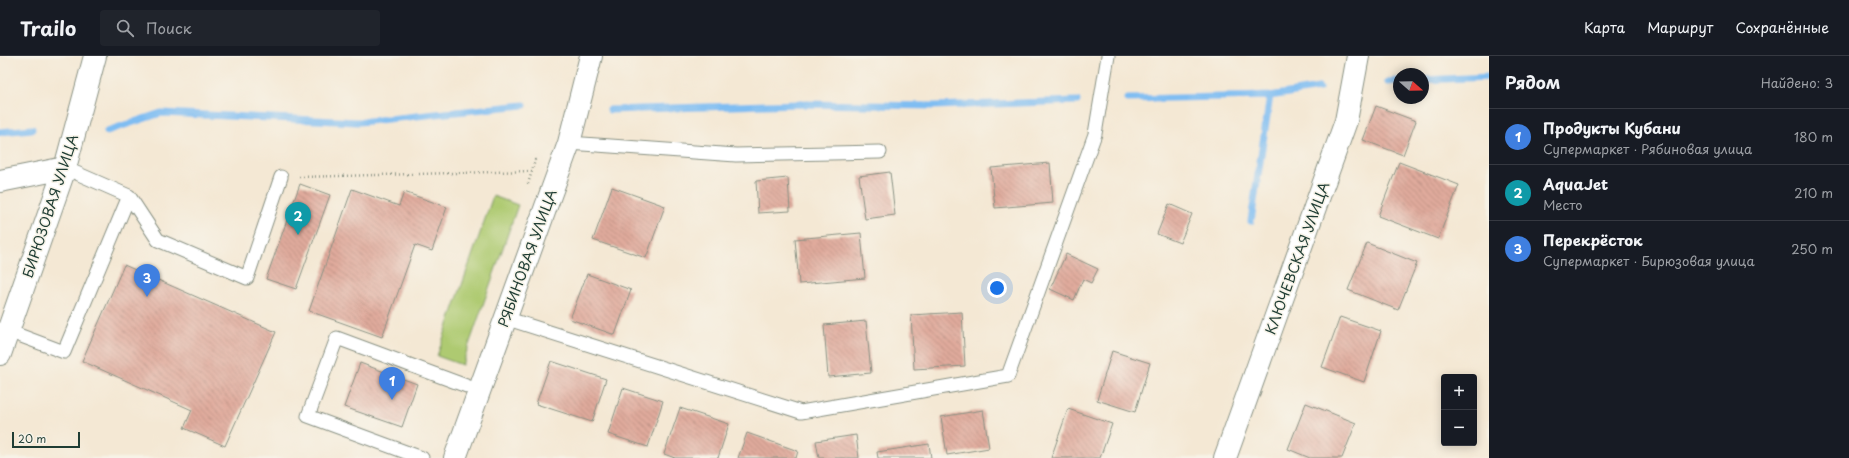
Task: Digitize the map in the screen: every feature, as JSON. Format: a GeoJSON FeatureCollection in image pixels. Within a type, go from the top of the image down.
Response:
{"type":"FeatureCollection","features":[{"type":"Feature","properties":{"kind":"street","name":"БИРЮЗОВАЯ УЛИЦА"},"geometry":{"type":"LineString","coordinates":[[0,354],[65,168],[95,56]]}},
{"type":"Feature","properties":{"kind":"street","name":"РЯБИНОВАЯ УЛИЦА"},"geometry":{"type":"LineString","coordinates":[[455,458],[569,143],[591,56]]}},
{"type":"Feature","properties":{"kind":"street","name":"КЛЮЧЕВСКАЯ УЛИЦА"},"geometry":{"type":"LineString","coordinates":[[1225,458],[1346,121],[1358,56]]}},
{"type":"Feature","properties":{"kind":"street"},"geometry":{"type":"LineString","coordinates":[[0,181],[65,168]]}},
{"type":"Feature","properties":{"kind":"lane"},"geometry":{"type":"LineString","coordinates":[[505,318],[801,412],[1008,376],[1095,134],[1108,56]]}},
{"type":"Feature","properties":{"kind":"lane"},"geometry":{"type":"LineString","coordinates":[[569,143],[736,155],[880,152]]}},
{"type":"Feature","properties":{"kind":"lane"},"geometry":{"type":"LineString","coordinates":[[65,168],[129,196],[158,240],[247,278],[281,177]]}},
{"type":"Feature","properties":{"kind":"lane"},"geometry":{"type":"LineString","coordinates":[[8,331],[64,352],[129,196]]}},
{"type":"Feature","properties":{"kind":"lane"},"geometry":{"type":"LineString","coordinates":[[422,458],[308,416],[337,338],[480,391]]}},
{"type":"Feature","properties":{"kind":"path"},"geometry":{"type":"LineString","coordinates":[[281,177],[532,171],[535,160],[560,168]]}},
{"type":"Feature","properties":{"kind":"green space"},"geometry":{"type":"Polygon","coordinates":[[[493,196],[518,205],[462,365],[437,356],[493,196]]]}},
{"type":"Feature","properties":{"kind":"building"},"geometry":{"type":"Polygon","coordinates":[[[1376,106],[1416,121],[1403,155],[1363,140],[1376,106]]]}},
{"type":"Feature","properties":{"kind":"building"},"geometry":{"type":"Polygon","coordinates":[[[1399,162],[1459,185],[1438,239],[1378,216],[1399,162]]]}},
{"type":"Feature","properties":{"kind":"building"},"geometry":{"type":"Polygon","coordinates":[[[1050,163],[1053,203],[995,208],[991,168],[1050,163]]]}},
{"type":"Feature","properties":{"kind":"building"},"geometry":{"type":"Polygon","coordinates":[[[890,172],[895,215],[865,219],[859,176],[890,172]]]}},
{"type":"Feature","properties":{"kind":"building"},"geometry":{"type":"Polygon","coordinates":[[[788,178],[790,211],[758,213],[756,181],[788,178]]]}},
{"type":"Feature","properties":{"kind":"building"},"geometry":{"type":"Polygon","coordinates":[[[300,184],[330,195],[296,289],[266,279],[300,184]]]}},
{"type":"Feature","properties":{"kind":"building"},"geometry":{"type":"Polygon","coordinates":[[[612,187],[665,206],[646,258],[593,240],[612,187]]]}},
{"type":"Feature","properties":{"kind":"building"},"geometry":{"type":"Polygon","coordinates":[[[352,189],[399,206],[404,192],[447,207],[432,251],[415,245],[382,337],[309,311],[352,189]]]}},
{"type":"Feature","properties":{"kind":"building"},"geometry":{"type":"Polygon","coordinates":[[[1169,204],[1192,214],[1180,243],[1157,234],[1169,204]]]}},
{"type":"Feature","properties":{"kind":"building"},"geometry":{"type":"Polygon","coordinates":[[[861,233],[865,278],[799,284],[795,239],[861,233]]]}},
{"type":"Feature","properties":{"kind":"building"},"geometry":{"type":"Polygon","coordinates":[[[1367,243],[1417,263],[1398,310],[1348,290],[1367,243]]]}},
{"type":"Feature","properties":{"kind":"building"},"geometry":{"type":"Polygon","coordinates":[[[1066,254],[1098,269],[1091,283],[1083,279],[1074,300],[1050,289],[1066,254]]]}},
{"type":"Feature","properties":{"kind":"building"},"geometry":{"type":"Polygon","coordinates":[[[124,265],[276,332],[225,446],[184,428],[192,410],[82,361],[124,265]]]}},
{"type":"Feature","properties":{"kind":"building"},"geometry":{"type":"Polygon","coordinates":[[[587,274],[631,290],[615,335],[570,319],[587,274]]]}},
{"type":"Feature","properties":{"kind":"building"},"geometry":{"type":"Polygon","coordinates":[[[962,312],[965,366],[914,369],[911,315],[962,312]]]}},
{"type":"Feature","properties":{"kind":"building"},"geometry":{"type":"Polygon","coordinates":[[[1340,317],[1381,331],[1364,382],[1322,367],[1340,317]]]}},
{"type":"Feature","properties":{"kind":"building"},"geometry":{"type":"Polygon","coordinates":[[[866,321],[871,373],[828,377],[824,325],[866,321]]]}},
{"type":"Feature","properties":{"kind":"building"},"geometry":{"type":"Polygon","coordinates":[[[1112,351],[1150,363],[1135,412],[1097,400],[1112,351]]]}},
{"type":"Feature","properties":{"kind":"building"},"geometry":{"type":"Polygon","coordinates":[[[551,361],[606,379],[592,422],[536,404],[551,361]]]}},
{"type":"Feature","properties":{"kind":"building"},"geometry":{"type":"Polygon","coordinates":[[[360,363],[417,384],[402,427],[344,407],[360,363]]]}},
{"type":"Feature","properties":{"kind":"building"},"geometry":{"type":"Polygon","coordinates":[[[623,388],[663,401],[648,447],[608,434],[623,388]]]}},
{"type":"Feature","properties":{"kind":"building"},"geometry":{"type":"Polygon","coordinates":[[[1306,403],[1356,423],[1342,458],[1310,458],[1288,449],[1306,403]]]}},
{"type":"Feature","properties":{"kind":"building"},"geometry":{"type":"Polygon","coordinates":[[[680,408],[729,424],[718,458],[675,458],[664,454],[680,408]]]}},
{"type":"Feature","properties":{"kind":"building"},"geometry":{"type":"Polygon","coordinates":[[[1068,409],[1112,424],[1100,458],[1051,458],[1068,409]]]}},
{"type":"Feature","properties":{"kind":"building"},"geometry":{"type":"Polygon","coordinates":[[[983,410],[989,448],[947,455],[941,417],[983,410]]]}},
{"type":"Feature","properties":{"kind":"building"},"geometry":{"type":"Polygon","coordinates":[[[747,433],[798,451],[796,458],[738,458],[747,433]]]}},
{"type":"Feature","properties":{"kind":"building"},"geometry":{"type":"Polygon","coordinates":[[[856,435],[859,458],[819,458],[816,441],[856,435]]]}},
{"type":"Feature","properties":{"kind":"building"},"geometry":{"type":"Polygon","coordinates":[[[929,444],[931,458],[878,458],[877,452],[929,444]]]}},
{"type":"Feature","properties":{"kind":"waterway"},"geometry":{"type":"LineString","coordinates":[[1429,80],[1489,77]]}},
{"type":"Feature","properties":{"kind":"waterway"},"geometry":{"type":"LineString","coordinates":[[1388,82],[1393,82]]}},
{"type":"Feature","properties":{"kind":"waterway"},"geometry":{"type":"LineString","coordinates":[[1127,99],[1270,96],[1319,88]]}},
{"type":"Feature","properties":{"kind":"waterway"},"geometry":{"type":"LineString","coordinates":[[1251,221],[1270,96]]}},
{"type":"Feature","properties":{"kind":"waterway"},"geometry":{"type":"LineString","coordinates":[[610,110],[800,104],[933,106],[1077,101]]}},
{"type":"Feature","properties":{"kind":"waterway"},"geometry":{"type":"LineString","coordinates":[[107,131],[161,113],[359,122],[524,105]]}},
{"type":"Feature","properties":{"kind":"waterway"},"geometry":{"type":"LineString","coordinates":[[0,132],[32,129]]}},
{"type":"Feature","properties":{"kind":"place","name":"AquaJet"},"geometry":{"type":"Point","coordinates":[298,235]}},
{"type":"Feature","properties":{"kind":"place","name":"Перекрёсток"},"geometry":{"type":"Point","coordinates":[147,297]}},
{"type":"Feature","properties":{"kind":"place","name":"Продукты Кубани"},"geometry":{"type":"Point","coordinates":[392,400]}}]}
